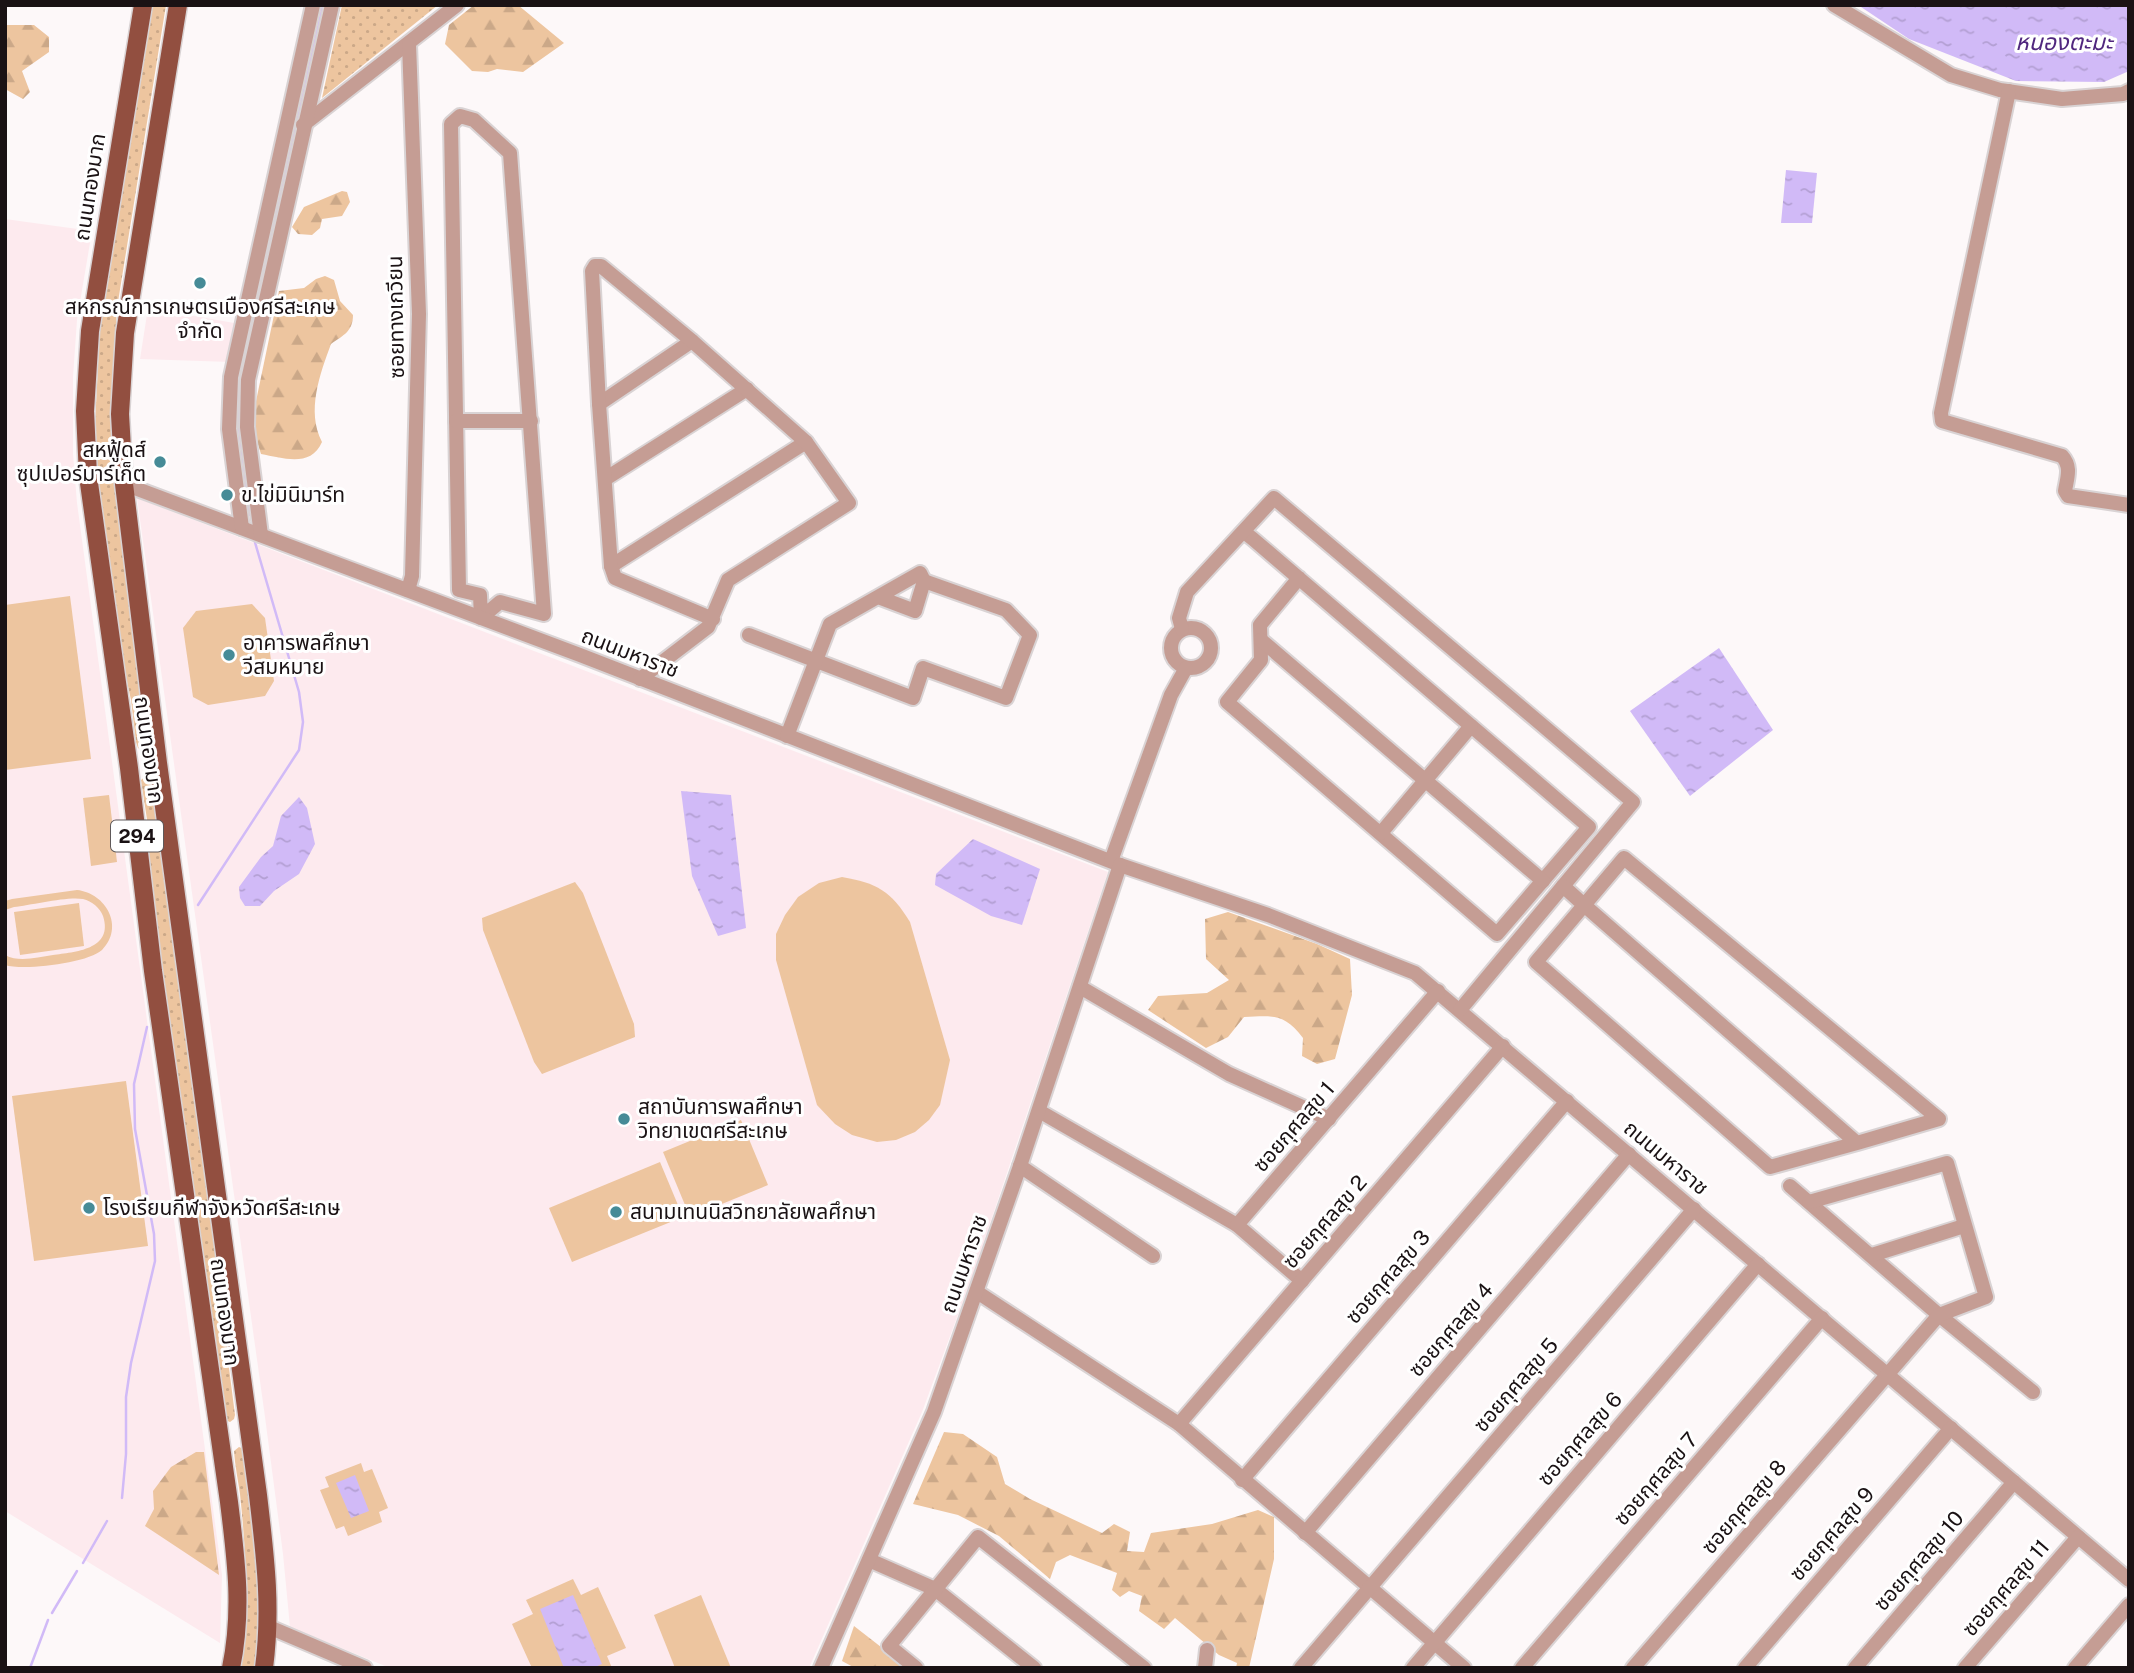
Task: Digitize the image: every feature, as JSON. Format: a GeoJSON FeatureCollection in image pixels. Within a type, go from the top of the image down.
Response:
{"type":"FeatureCollection","features":[{"type":"Feature","properties":{"kind":"main road","name":"ถนนทองมาก"},"geometry":{"type":"LineString","coordinates":[[143,5],[90,331],[85,411],[93,515],[129,768],[153,971],[238,1575],[239,1613],[230,1668]]}},
{"type":"Feature","properties":{"kind":"main road","name":"ถนนทองมาก"},"geometry":{"type":"LineString","coordinates":[[178,5],[124,333],[120,414],[124,484],[158,763],[268,1579],[269,1628],[264,1668]]}},
{"type":"Feature","properties":{"kind":"main road"},"geometry":{"type":"LineString","coordinates":[[129,768],[158,763]]}},
{"type":"Feature","properties":{"kind":"main road"},"geometry":{"type":"LineString","coordinates":[[220,1436],[249,1432]]}},
{"type":"Feature","properties":{"kind":"street"},"geometry":{"type":"LineString","coordinates":[[242,528],[229,429],[230,377],[313,5]]}},
{"type":"Feature","properties":{"kind":"street"},"geometry":{"type":"LineString","coordinates":[[261,535],[247,427],[248,380],[332,5]]}},
{"type":"Feature","properties":{"kind":"street"},"geometry":{"type":"LineString","coordinates":[[1834,5],[1951,75],[2009,91],[2062,99],[2123,94],[2129,91]]}},
{"type":"Feature","properties":{"kind":"street"},"geometry":{"type":"LineString","coordinates":[[286,132],[306,124],[455,6]]}},
{"type":"Feature","properties":{"kind":"street","name":"ซอยทางเกวียน"},"geometry":{"type":"LineString","coordinates":[[408,590],[412,576],[419,314],[409,44]]}},
{"type":"Feature","properties":{"kind":"street"},"geometry":{"type":"LineString","coordinates":[[2009,91],[1941,413],[1942,421],[2062,456],[2067,462],[2065,491],[2068,496],[2129,505]]}},
{"type":"Feature","properties":{"kind":"street"},"geometry":{"type":"LineString","coordinates":[[460,116],[474,120],[510,153],[544,614],[500,602],[481,618],[480,596],[459,590],[451,124],[460,116]]}},
{"type":"Feature","properties":{"kind":"street"},"geometry":{"type":"LineString","coordinates":[[640,679],[708,627],[713,618],[729,580],[849,503],[806,442],[692,341],[601,266],[595,266],[592,271],[599,404],[611,566],[615,578],[713,618]]}},
{"type":"Feature","properties":{"kind":"street"},"geometry":{"type":"LineString","coordinates":[[599,404],[692,341]]}},
{"type":"Feature","properties":{"kind":"street"},"geometry":{"type":"LineString","coordinates":[[605,479],[747,389]]}},
{"type":"Feature","properties":{"kind":"street"},"geometry":{"type":"LineString","coordinates":[[456,421],[531,421]]}},
{"type":"Feature","properties":{"kind":"street"},"geometry":{"type":"LineString","coordinates":[[611,566],[806,442]]}},
{"type":"Feature","properties":{"kind":"street","name":"ถนนมหาราช"},"geometry":{"type":"LineString","coordinates":[[124,484],[408,590],[1116,863],[1268,915],[1415,973],[2129,1580]]}},
{"type":"Feature","properties":{"kind":"street"},"geometry":{"type":"LineString","coordinates":[[1182,629],[1179,618],[1187,592],[1274,498],[1633,802],[1460,1010]]}},
{"type":"Feature","properties":{"kind":"street"},"geometry":{"type":"LineString","coordinates":[[1244,532],[1299,578],[1589,827],[1497,934],[1227,702],[1261,660],[1260,625],[1299,578]]}},
{"type":"Feature","properties":{"kind":"street"},"geometry":{"type":"LineString","coordinates":[[787,736],[830,624],[877,597],[920,573],[924,581],[915,611],[877,597]]}},
{"type":"Feature","properties":{"kind":"street"},"geometry":{"type":"LineString","coordinates":[[749,635],[913,698],[923,668],[1006,698],[1030,635],[1006,610],[924,581]]}},
{"type":"Feature","properties":{"kind":"street"},"geometry":{"type":"LineString","coordinates":[[1192,627],[1201,629],[1209,636],[1211,655],[1205,663],[1196,668],[1186,668],[1173,658],[1171,650],[1175,634],[1192,627]]}},
{"type":"Feature","properties":{"kind":"street"},"geometry":{"type":"LineString","coordinates":[[1261,640],[1543,881]]}},
{"type":"Feature","properties":{"kind":"street"},"geometry":{"type":"LineString","coordinates":[[1116,863],[1171,695],[1186,668]]}},
{"type":"Feature","properties":{"kind":"street"},"geometry":{"type":"LineString","coordinates":[[1381,834],[1471,726]]}},
{"type":"Feature","properties":{"kind":"street"},"geometry":{"type":"LineString","coordinates":[[1624,858],[1939,1119],[1857,1143],[1770,1167],[1536,962],[1624,858]]}},
{"type":"Feature","properties":{"kind":"street","name":"ถนนมหาราช"},"geometry":{"type":"LineString","coordinates":[[821,1668],[934,1412],[1039,1111],[1080,987],[1116,863]]}},
{"type":"Feature","properties":{"kind":"street"},"geometry":{"type":"LineString","coordinates":[[1563,886],[1857,1143]]}},
{"type":"Feature","properties":{"kind":"street"},"geometry":{"type":"LineString","coordinates":[[1080,987],[1229,1073],[1329,1119]]}},
{"type":"Feature","properties":{"kind":"street","name":"ซอยกุศลสุข 1"},"geometry":{"type":"LineString","coordinates":[[1237,1224],[1438,991]]}},
{"type":"Feature","properties":{"kind":"street","name":"ซอยกุศลสุข 2"},"geometry":{"type":"LineString","coordinates":[[1179,1424],[1503,1046]]}},
{"type":"Feature","properties":{"kind":"street","name":"ซอยกุศลสุข 3"},"geometry":{"type":"LineString","coordinates":[[1242,1480],[1567,1101]]}},
{"type":"Feature","properties":{"kind":"street"},"geometry":{"type":"LineString","coordinates":[[1039,1111],[1237,1224],[1302,1281]]}},
{"type":"Feature","properties":{"kind":"street","name":"ซอยกุศลสุข 4"},"geometry":{"type":"LineString","coordinates":[[1305,1533],[1629,1154]]}},
{"type":"Feature","properties":{"kind":"street"},"geometry":{"type":"LineString","coordinates":[[1809,1202],[1947,1163],[1986,1297],[1938,1315]]}},
{"type":"Feature","properties":{"kind":"street"},"geometry":{"type":"LineString","coordinates":[[1020,1166],[1153,1256]]}},
{"type":"Feature","properties":{"kind":"street"},"geometry":{"type":"LineString","coordinates":[[1790,1186],[1938,1315],[2032,1392]]}},
{"type":"Feature","properties":{"kind":"street","name":"ซอยกุศลสุข 5"},"geometry":{"type":"LineString","coordinates":[[1301,1668],[1694,1209]]}},
{"type":"Feature","properties":{"kind":"street"},"geometry":{"type":"LineString","coordinates":[[1872,1255],[1964,1226]]}},
{"type":"Feature","properties":{"kind":"street","name":"ซอยกุศลสุข 6"},"geometry":{"type":"LineString","coordinates":[[1413,1668],[1758,1264]]}},
{"type":"Feature","properties":{"kind":"street"},"geometry":{"type":"LineString","coordinates":[[977,1292],[1179,1424],[1464,1668]]}},
{"type":"Feature","properties":{"kind":"street","name":"ซอยกุศลสุข 8"},"geometry":{"type":"LineString","coordinates":[[1633,1668],[1938,1315]]}},
{"type":"Feature","properties":{"kind":"street","name":"ซอยกุศลสุข 7"},"geometry":{"type":"LineString","coordinates":[[1522,1668],[1822,1318]]}},
{"type":"Feature","properties":{"kind":"street","name":"ซอยกุศลสุข 9"},"geometry":{"type":"LineString","coordinates":[[1745,1668],[1951,1428]]}},
{"type":"Feature","properties":{"kind":"street","name":"ซอยกุศลสุข 10"},"geometry":{"type":"LineString","coordinates":[[1855,1668],[2014,1482]]}},
{"type":"Feature","properties":{"kind":"street","name":"ซอยกุศลสุข 11"},"geometry":{"type":"LineString","coordinates":[[1965,1668],[2078,1536]]}},
{"type":"Feature","properties":{"kind":"street"},"geometry":{"type":"LineString","coordinates":[[916,1668],[889,1646],[978,1537],[1144,1668]]}},
{"type":"Feature","properties":{"kind":"street"},"geometry":{"type":"LineString","coordinates":[[869,1560],[936,1589],[1034,1668]]}},
{"type":"Feature","properties":{"kind":"street"},"geometry":{"type":"LineString","coordinates":[[2075,1668],[2129,1605]]}},
{"type":"Feature","properties":{"kind":"street"},"geometry":{"type":"LineString","coordinates":[[269,1628],[365,1668]]}},
{"type":"Feature","properties":{"kind":"street"},"geometry":{"type":"LineString","coordinates":[[1205,1668],[1207,1650]]}},
{"type":"Feature","properties":{"kind":"shaded area","name":"โรงเรียนกีฬาจังหวัดศรีสะเกษ"},"geometry":{"type":"Polygon","coordinates":[[[5,219],[92,231],[77,320],[73,377],[73,454],[77,503],[222,1575],[220,1643],[5,1511],[5,219]]]}},
{"type":"Feature","properties":{"kind":"shaded area"},"geometry":{"type":"Polygon","coordinates":[[[148,308],[240,324],[231,362],[140,359],[148,308]]]}},
{"type":"Feature","properties":{"kind":"shaded area","name":"สถาบันการพลศึกษา วิทยาเขตศรีสะเกษ"},"geometry":{"type":"Polygon","coordinates":[[[137,498],[1108,872],[973,1274],[922,1412],[809,1668],[390,1668],[290,1627],[265,1417],[137,498]]]}},
{"type":"Feature","properties":{"kind":"green space"},"geometry":{"type":"Polygon","coordinates":[[[150,5],[166,5],[117,308],[111,401],[113,477],[147,742],[147,747],[142,750],[136,742],[131,700],[114,622],[97,483],[95,426],[100,323],[150,5]]]}},
{"type":"Feature","properties":{"kind":"green space"},"geometry":{"type":"Polygon","coordinates":[[[342,5],[438,5],[322,98],[342,5]]]}},
{"type":"Feature","properties":{"kind":"green space"},"geometry":{"type":"Polygon","coordinates":[[[474,5],[518,5],[564,43],[523,72],[497,69],[488,72],[472,71],[445,44],[449,25],[474,5]]]}},
{"type":"Feature","properties":{"kind":"green space"},"geometry":{"type":"Polygon","coordinates":[[[5,25],[34,25],[49,37],[49,52],[22,71],[30,92],[23,99],[5,89],[5,25]]]}},
{"type":"Feature","properties":{"kind":"green space"},"geometry":{"type":"Polygon","coordinates":[[[342,191],[347,192],[350,202],[342,216],[322,219],[320,228],[312,235],[298,234],[292,227],[304,207],[342,191]]]}},
{"type":"Feature","properties":{"kind":"green space"},"geometry":{"type":"Polygon","coordinates":[[[325,276],[334,280],[340,301],[353,315],[353,320],[344,335],[331,344],[319,380],[315,418],[322,442],[317,450],[304,458],[287,459],[261,454],[255,435],[255,406],[279,291],[304,288],[325,276]]]}},
{"type":"Feature","properties":{"kind":"green space"},"geometry":{"type":"Polygon","coordinates":[[[70,596],[91,759],[5,770],[5,605],[70,596]]]}},
{"type":"Feature","properties":{"kind":"green space","name":"อาคารพลศึกษา วีสมหมาย"},"geometry":{"type":"Polygon","coordinates":[[[252,604],[265,618],[274,681],[265,696],[208,705],[193,697],[183,628],[196,611],[252,604]]]}},
{"type":"Feature","properties":{"kind":"green space"},"geometry":{"type":"Polygon","coordinates":[[[147,775],[152,778],[224,1298],[235,1415],[230,1422],[225,1420],[151,898],[148,826],[141,780],[147,775]]]}},
{"type":"Feature","properties":{"kind":"green space"},"geometry":{"type":"Polygon","coordinates":[[[109,795],[117,862],[91,866],[83,798],[109,795]]]}},
{"type":"Feature","properties":{"kind":"green space"},"geometry":{"type":"Polygon","coordinates":[[[842,877],[865,882],[882,890],[910,922],[950,1060],[940,1105],[929,1120],[915,1132],[896,1140],[877,1142],[852,1135],[835,1124],[817,1105],[776,960],[776,934],[798,897],[819,883],[842,877]]]}},
{"type":"Feature","properties":{"kind":"green space"},"geometry":{"type":"Polygon","coordinates":[[[575,882],[583,893],[634,1024],[635,1037],[542,1074],[534,1062],[483,930],[482,918],[575,882]]]}},
{"type":"Feature","properties":{"kind":"green space"},"geometry":{"type":"Polygon","coordinates":[[[77,890],[96,897],[109,912],[112,931],[102,950],[84,959],[55,965],[5,965],[5,955],[17,959],[35,958],[81,950],[98,942],[105,927],[103,916],[95,905],[86,900],[59,900],[5,910],[5,901],[12,899],[77,890]]]}},
{"type":"Feature","properties":{"kind":"green space"},"geometry":{"type":"Polygon","coordinates":[[[79,903],[84,946],[20,955],[14,912],[79,903]]]}},
{"type":"Feature","properties":{"kind":"green space"},"geometry":{"type":"Polygon","coordinates":[[[1228,912],[1317,944],[1350,959],[1352,995],[1335,1059],[1317,1064],[1302,1056],[1303,1038],[1290,1024],[1277,1018],[1244,1017],[1228,1037],[1206,1048],[1148,1010],[1158,996],[1207,993],[1229,980],[1206,959],[1205,919],[1228,912]]]}},
{"type":"Feature","properties":{"kind":"green space"},"geometry":{"type":"Polygon","coordinates":[[[126,1081],[148,1246],[34,1261],[12,1096],[126,1081]]]}},
{"type":"Feature","properties":{"kind":"green space"},"geometry":{"type":"Polygon","coordinates":[[[741,1120],[768,1185],[690,1217],[663,1152],[741,1120]]]}},
{"type":"Feature","properties":{"kind":"green space","name":"สนามเทนนิสวิทยาลัยพลศึกษา"},"geometry":{"type":"Polygon","coordinates":[[[660,1162],[683,1217],[572,1262],[549,1208],[660,1162]]]}},
{"type":"Feature","properties":{"kind":"green space"},"geometry":{"type":"Polygon","coordinates":[[[944,1432],[963,1434],[997,1457],[1005,1484],[1030,1499],[1102,1533],[1114,1524],[1130,1532],[1127,1551],[1144,1552],[1151,1533],[1212,1524],[1258,1510],[1274,1517],[1274,1559],[1249,1668],[1236,1668],[1237,1663],[1219,1655],[1175,1618],[1164,1629],[1139,1611],[1142,1596],[1129,1591],[1120,1597],[1112,1590],[1117,1573],[1070,1555],[1056,1562],[1050,1579],[999,1536],[958,1515],[913,1504],[944,1432]]]}},
{"type":"Feature","properties":{"kind":"green space"},"geometry":{"type":"Polygon","coordinates":[[[239,1447],[244,1449],[260,1565],[262,1624],[256,1668],[240,1668],[246,1581],[234,1451],[239,1447]]]}},
{"type":"Feature","properties":{"kind":"green space"},"geometry":{"type":"Polygon","coordinates":[[[196,1452],[204,1452],[219,1575],[145,1526],[154,1509],[153,1491],[171,1467],[196,1452]]]}},
{"type":"Feature","properties":{"kind":"green space"},"geometry":{"type":"Polygon","coordinates":[[[361,1463],[364,1472],[372,1469],[388,1508],[379,1512],[382,1522],[348,1536],[344,1526],[336,1529],[320,1490],[329,1487],[325,1477],[361,1463]]]}},
{"type":"Feature","properties":{"kind":"green space"},"geometry":{"type":"Polygon","coordinates":[[[573,1579],[581,1595],[598,1587],[626,1648],[607,1656],[612,1668],[532,1668],[512,1624],[533,1614],[526,1600],[573,1579]]]}},
{"type":"Feature","properties":{"kind":"green space"},"geometry":{"type":"Polygon","coordinates":[[[701,1595],[731,1668],[675,1668],[654,1615],[701,1595]]]}},
{"type":"Feature","properties":{"kind":"green space"},"geometry":{"type":"Polygon","coordinates":[[[854,1626],[908,1668],[855,1668],[842,1661],[854,1626]]]}},
{"type":"Feature","properties":{"kind":"water","name":"หนองตะมะ"},"geometry":{"type":"Polygon","coordinates":[[[1858,5],[2129,5],[2129,71],[2104,82],[2016,81],[1909,39],[1858,5]]]}},
{"type":"Feature","properties":{"kind":"water"},"geometry":{"type":"Polygon","coordinates":[[[1786,170],[1817,173],[1812,223],[1781,223],[1786,170]]]}},
{"type":"Feature","properties":{"kind":"water"},"geometry":{"type":"Polygon","coordinates":[[[1719,648],[1773,730],[1690,796],[1630,711],[1719,648]]]}},
{"type":"Feature","properties":{"kind":"water"},"geometry":{"type":"Polygon","coordinates":[[[681,791],[731,795],[746,928],[718,936],[692,876],[681,791]]]}},
{"type":"Feature","properties":{"kind":"water"},"geometry":{"type":"Polygon","coordinates":[[[299,797],[307,808],[315,844],[299,874],[274,891],[260,906],[245,906],[240,898],[239,887],[261,857],[273,846],[281,816],[299,797]]]}},
{"type":"Feature","properties":{"kind":"water"},"geometry":{"type":"Polygon","coordinates":[[[973,839],[1040,869],[1022,925],[991,916],[935,885],[936,874],[973,839]]]}},
{"type":"Feature","properties":{"kind":"water"},"geometry":{"type":"Polygon","coordinates":[[[355,1475],[369,1511],[351,1518],[336,1483],[355,1475]]]}},
{"type":"Feature","properties":{"kind":"water"},"geometry":{"type":"Polygon","coordinates":[[[573,1595],[602,1664],[593,1668],[564,1668],[540,1609],[573,1595]]]}},
{"type":"Feature","properties":{"kind":"waterway"},"geometry":{"type":"LineString","coordinates":[[250,515],[239,428],[240,379],[323,5]]}},
{"type":"Feature","properties":{"kind":"waterway"},"geometry":{"type":"LineString","coordinates":[[198,905],[299,750],[303,722],[299,692],[254,539]]}},
{"type":"Feature","properties":{"kind":"waterway"},"geometry":{"type":"LineString","coordinates":[[122,1498],[126,1454],[126,1397],[131,1363],[155,1261],[154,1234],[135,1129],[134,1084],[147,1027]]}},
{"type":"Feature","properties":{"kind":"waterway"},"geometry":{"type":"LineString","coordinates":[[83,1563],[107,1521]]}},
{"type":"Feature","properties":{"kind":"waterway"},"geometry":{"type":"LineString","coordinates":[[52,1613],[77,1571]]}},
{"type":"Feature","properties":{"kind":"waterway"},"geometry":{"type":"LineString","coordinates":[[30,1668],[48,1620]]}},
{"type":"Feature","properties":{"kind":"place","name":"สหกรณ์การเกษตรเมืองศรีสะเกษ จำกัด"},"geometry":{"type":"Point","coordinates":[200,283]}},
{"type":"Feature","properties":{"kind":"place","name":"สหฟู้ดส์ ซุปเปอร์มาร์เก็ต"},"geometry":{"type":"Point","coordinates":[160,462]}},
{"type":"Feature","properties":{"kind":"place","name":"ข.ไข่มินิมาร์ท"},"geometry":{"type":"Point","coordinates":[227,495]}},
{"type":"Feature","properties":{"kind":"place","name":"อาคารพลศึกษา วีสมหมาย"},"geometry":{"type":"Point","coordinates":[229,655]}},
{"type":"Feature","properties":{"kind":"place","name":"สถาบันการพลศึกษา วิทยาเขตศรีสะเกษ"},"geometry":{"type":"Point","coordinates":[624,1119]}},
{"type":"Feature","properties":{"kind":"place","name":"โรงเรียนกีฬาจังหวัดศรีสะเกษ"},"geometry":{"type":"Point","coordinates":[89,1208]}},
{"type":"Feature","properties":{"kind":"place","name":"สนามเทนนิสวิทยาลัยพลศึกษา"},"geometry":{"type":"Point","coordinates":[616,1212]}}]}
